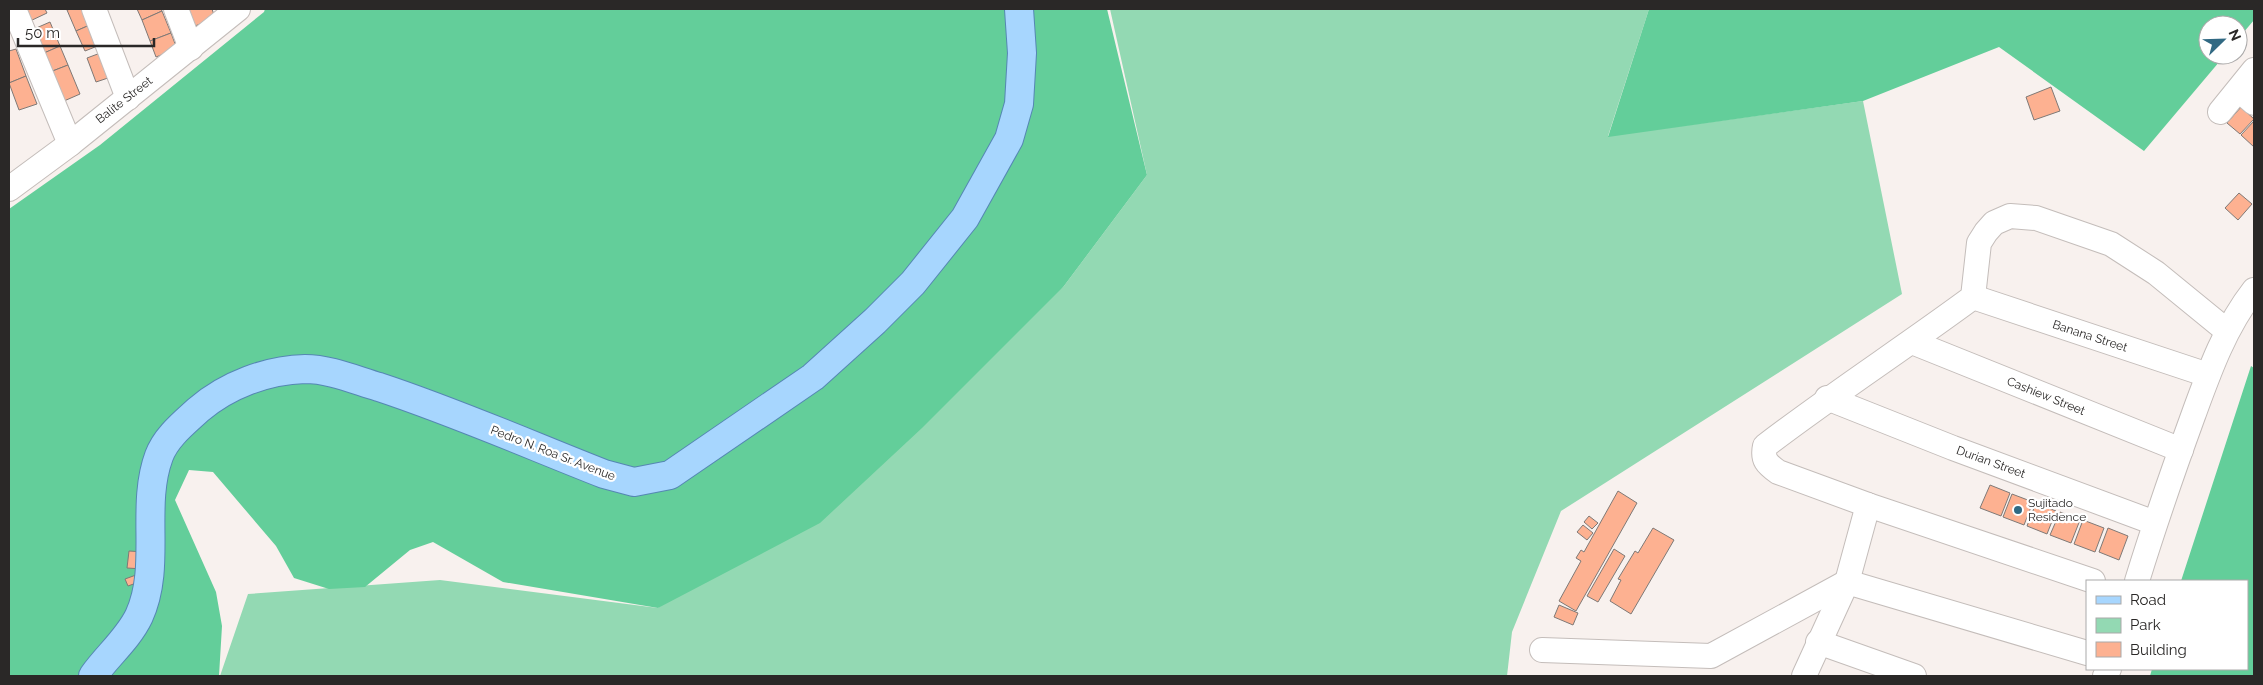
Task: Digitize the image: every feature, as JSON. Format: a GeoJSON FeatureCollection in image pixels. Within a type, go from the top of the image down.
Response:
{"type":"FeatureCollection","features":[{"type":"Feature","properties":{"kind":"main road","name":"Pedro N. Roa Sr. Avenue"},"geometry":{"type":"LineString","coordinates":[[93,676],[138,617],[144,601],[150,546],[152,491],[159,456],[170,438],[188,420],[212,398],[233,386],[284,371],[307,369],[332,372],[405,396],[604,474],[634,482],[670,475],[812,377],[875,321],[913,283],[965,218],[988,179],[1009,139],[1019,104],[1022,53],[1019,9]]}},
{"type":"Feature","properties":{"kind":"street"},"geometry":{"type":"LineString","coordinates":[[14,9],[70,144]]}},
{"type":"Feature","properties":{"kind":"street"},"geometry":{"type":"LineString","coordinates":[[94,9],[128,98]]}},
{"type":"Feature","properties":{"kind":"street"},"geometry":{"type":"LineString","coordinates":[[176,9],[191,48]]}},
{"type":"Feature","properties":{"kind":"street","name":"Balite Street"},"geometry":{"type":"LineString","coordinates":[[9,189],[70,144],[238,9]]}},
{"type":"Feature","properties":{"kind":"street"},"geometry":{"type":"LineString","coordinates":[[2220,112],[2246,97],[2254,70]]}},
{"type":"Feature","properties":{"kind":"street"},"geometry":{"type":"LineString","coordinates":[[2090,580],[1868,505],[1778,472],[1766,463],[1763,455],[1765,446],[1827,398],[1912,342],[1972,296],[1979,243],[1994,223],[2010,216],[2036,218],[2111,244],[2156,273],[2227,330]]}},
{"type":"Feature","properties":{"kind":"street"},"geometry":{"type":"LineString","coordinates":[[2136,580],[2180,450],[2208,375],[2227,330],[2254,290]]}},
{"type":"Feature","properties":{"kind":"street","name":"Banana Street"},"geometry":{"type":"LineString","coordinates":[[1972,296],[2208,375]]}},
{"type":"Feature","properties":{"kind":"street","name":"Cashiew Street"},"geometry":{"type":"LineString","coordinates":[[1912,342],[2180,450]]}},
{"type":"Feature","properties":{"kind":"street","name":"Durian Street"},"geometry":{"type":"LineString","coordinates":[[1827,398],[1953,448],[2155,523]]}},
{"type":"Feature","properties":{"kind":"street"},"geometry":{"type":"LineString","coordinates":[[1804,676],[1847,582],[1868,505]]}},
{"type":"Feature","properties":{"kind":"street"},"geometry":{"type":"LineString","coordinates":[[1542,650],[1711,656],[1847,582],[2086,653]]}},
{"type":"Feature","properties":{"kind":"street"},"geometry":{"type":"LineString","coordinates":[[1818,642],[1914,676]]}},
{"type":"Feature","properties":{"kind":"green space"},"geometry":{"type":"Polygon","coordinates":[[[265,9],[1107,9],[1147,175],[1064,286],[922,428],[820,523],[658,608],[503,582],[433,542],[410,550],[365,587],[329,589],[294,578],[276,546],[213,472],[189,470],[175,500],[216,592],[222,626],[219,676],[9,676],[9,209],[100,145],[264,12],[265,9]]]}},
{"type":"Feature","properties":{"kind":"green space"},"geometry":{"type":"Polygon","coordinates":[[[1110,9],[1649,9],[1608,136],[1863,101],[1902,294],[1561,511],[1512,632],[1507,676],[220,676],[248,594],[440,580],[658,608],[1064,286],[1147,175],[1110,9]]]}},
{"type":"Feature","properties":{"kind":"green space"},"geometry":{"type":"Polygon","coordinates":[[[1649,9],[2254,9],[2254,20],[2248,27],[2248,15],[2198,15],[2198,65],[2217,65],[2144,151],[1999,47],[1863,101],[1608,137],[1649,9]]]}},
{"type":"Feature","properties":{"kind":"green space"},"geometry":{"type":"Polygon","coordinates":[[[2251,366],[2254,368],[2254,676],[2150,676],[2152,670],[2248,670],[2248,580],[2181,580],[2251,366]]]}},
{"type":"Feature","properties":{"kind":"building"},"geometry":{"type":"Polygon","coordinates":[[[22,9],[45,9],[47,13],[28,22],[22,9]]]}},
{"type":"Feature","properties":{"kind":"building"},"geometry":{"type":"Polygon","coordinates":[[[85,9],[92,24],[76,31],[67,10],[85,9]]]}},
{"type":"Feature","properties":{"kind":"building"},"geometry":{"type":"Polygon","coordinates":[[[137,9],[161,9],[162,11],[142,20],[137,9]]]}},
{"type":"Feature","properties":{"kind":"building"},"geometry":{"type":"Polygon","coordinates":[[[188,9],[212,9],[215,18],[195,26],[188,9]]]}},
{"type":"Feature","properties":{"kind":"building"},"geometry":{"type":"Polygon","coordinates":[[[162,11],[171,33],[150,41],[142,20],[162,11]]]}},
{"type":"Feature","properties":{"kind":"building"},"geometry":{"type":"Polygon","coordinates":[[[50,22],[60,46],[44,53],[34,29],[50,22]]]}},
{"type":"Feature","properties":{"kind":"building"},"geometry":{"type":"Polygon","coordinates":[[[92,24],[100,45],[85,51],[76,31],[92,24]]]}},
{"type":"Feature","properties":{"kind":"building"},"geometry":{"type":"Polygon","coordinates":[[[171,33],[177,49],[156,57],[150,41],[171,33]]]}},
{"type":"Feature","properties":{"kind":"building"},"geometry":{"type":"Polygon","coordinates":[[[60,46],[68,65],[50,72],[44,53],[60,46]]]}},
{"type":"Feature","properties":{"kind":"building"},"geometry":{"type":"Polygon","coordinates":[[[16,49],[26,76],[9,83],[9,51],[16,49]]]}},
{"type":"Feature","properties":{"kind":"building"},"geometry":{"type":"Polygon","coordinates":[[[103,52],[111,77],[96,82],[87,58],[103,52]]]}},
{"type":"Feature","properties":{"kind":"building"},"geometry":{"type":"Polygon","coordinates":[[[68,65],[80,94],[64,101],[50,72],[68,65]]]}},
{"type":"Feature","properties":{"kind":"building"},"geometry":{"type":"Polygon","coordinates":[[[26,76],[37,104],[19,110],[9,83],[26,76]]]}},
{"type":"Feature","properties":{"kind":"building"},"geometry":{"type":"Polygon","coordinates":[[[2051,87],[2060,111],[2034,120],[2026,97],[2051,87]]]}},
{"type":"Feature","properties":{"kind":"building"},"geometry":{"type":"Polygon","coordinates":[[[2241,107],[2254,119],[2240,134],[2227,123],[2241,107]]]}},
{"type":"Feature","properties":{"kind":"building"},"geometry":{"type":"Polygon","coordinates":[[[2254,121],[2254,147],[2241,135],[2254,121]]]}},
{"type":"Feature","properties":{"kind":"building"},"geometry":{"type":"Polygon","coordinates":[[[2239,193],[2252,204],[2238,220],[2225,208],[2239,193]]]}},
{"type":"Feature","properties":{"kind":"building"},"geometry":{"type":"Polygon","coordinates":[[[1990,485],[2010,493],[2001,516],[1980,508],[1990,485]]]}},
{"type":"Feature","properties":{"kind":"building"},"geometry":{"type":"Polygon","coordinates":[[[1618,491],[1637,503],[1576,611],[1559,601],[1581,561],[1576,558],[1581,550],[1584,552],[1618,491]]]}},
{"type":"Feature","properties":{"kind":"building","name":"Sujitado Residence"},"geometry":{"type":"Polygon","coordinates":[[[2012,494],[2033,502],[2024,525],[2003,517],[2012,494]]]}},
{"type":"Feature","properties":{"kind":"building"},"geometry":{"type":"Polygon","coordinates":[[[2036,503],[2056,511],[2047,534],[2027,526],[2036,503]]]}},
{"type":"Feature","properties":{"kind":"building"},"geometry":{"type":"Polygon","coordinates":[[[2060,512],[2080,520],[2071,543],[2050,535],[2060,512]]]}},
{"type":"Feature","properties":{"kind":"building"},"geometry":{"type":"Polygon","coordinates":[[[1589,516],[1598,523],[1592,529],[1584,522],[1589,516]]]}},
{"type":"Feature","properties":{"kind":"building"},"geometry":{"type":"Polygon","coordinates":[[[2083,520],[2104,528],[2095,552],[2074,544],[2083,520]]]}},
{"type":"Feature","properties":{"kind":"building"},"geometry":{"type":"Polygon","coordinates":[[[1583,525],[1593,533],[1587,540],[1577,532],[1583,525]]]}},
{"type":"Feature","properties":{"kind":"building"},"geometry":{"type":"Polygon","coordinates":[[[1653,528],[1674,540],[1631,614],[1610,601],[1621,580],[1618,579],[1635,551],[1638,553],[1653,528]]]}},
{"type":"Feature","properties":{"kind":"building"},"geometry":{"type":"Polygon","coordinates":[[[2108,528],[2128,536],[2119,560],[2099,552],[2108,528]]]}},
{"type":"Feature","properties":{"kind":"building"},"geometry":{"type":"Polygon","coordinates":[[[1614,549],[1625,556],[1598,602],[1587,596],[1614,549]]]}},
{"type":"Feature","properties":{"kind":"building"},"geometry":{"type":"Polygon","coordinates":[[[129,551],[145,552],[143,569],[127,568],[129,551]]]}},
{"type":"Feature","properties":{"kind":"building"},"geometry":{"type":"Polygon","coordinates":[[[136,575],[139,582],[128,586],[125,579],[136,575]]]}},
{"type":"Feature","properties":{"kind":"building"},"geometry":{"type":"Polygon","coordinates":[[[1559,605],[1578,613],[1573,625],[1554,617],[1559,605]]]}},
{"type":"Feature","properties":{"kind":"place","name":"Sujitado Residence"},"geometry":{"type":"Point","coordinates":[2018,510]}}]}
